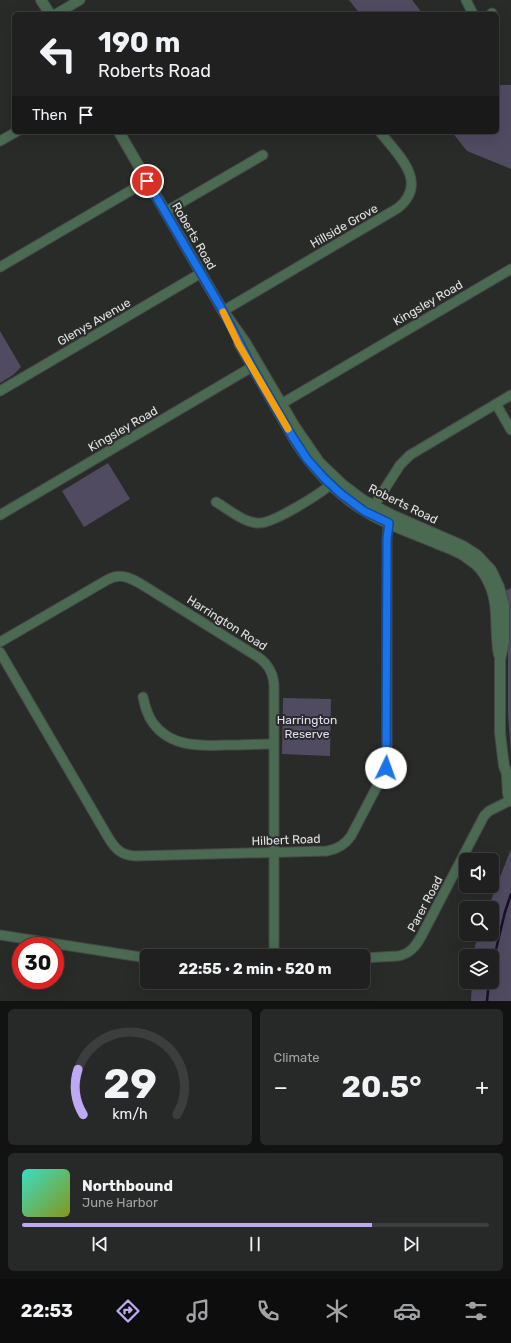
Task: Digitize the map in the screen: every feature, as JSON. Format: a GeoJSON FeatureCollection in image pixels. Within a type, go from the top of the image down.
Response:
{"type":"FeatureCollection","features":[{"type":"Feature","properties":{"kind":"street"},"geometry":{"type":"LineString","coordinates":[[41,0],[49,12]]}},
{"type":"Feature","properties":{"kind":"street"},"geometry":{"type":"LineString","coordinates":[[59,12],[80,0]]}},
{"type":"Feature","properties":{"kind":"street"},"geometry":{"type":"LineString","coordinates":[[466,0],[472,12]]}},
{"type":"Feature","properties":{"kind":"street"},"geometry":{"type":"LineString","coordinates":[[0,141],[12,134]]}},
{"type":"Feature","properties":{"kind":"street","name":"Roberts Road"},"geometry":{"type":"LineString","coordinates":[[119,134],[223,311],[245,342],[255,365],[278,406],[295,427],[334,482],[356,495],[372,510],[390,519],[463,546],[477,555],[486,564],[500,587],[504,605],[504,641],[500,660],[500,733],[503,757],[509,779],[508,794],[511,800]]}},
{"type":"Feature","properties":{"kind":"street","name":"Hillside Grove"},"geometry":{"type":"LineString","coordinates":[[223,311],[398,208],[406,201],[412,187],[411,176],[402,161],[382,134]]}},
{"type":"Feature","properties":{"kind":"street"},"geometry":{"type":"LineString","coordinates":[[165,212],[263,155]]}},
{"type":"Feature","properties":{"kind":"street"},"geometry":{"type":"LineString","coordinates":[[0,267],[147,181]]}},
{"type":"Feature","properties":{"kind":"street","name":"Kingsley Road"},"geometry":{"type":"LineString","coordinates":[[278,406],[511,269]]}},
{"type":"Feature","properties":{"kind":"street","name":"Glenys Avenue"},"geometry":{"type":"LineString","coordinates":[[0,391],[201,273]]}},
{"type":"Feature","properties":{"kind":"street","name":"Kingsley Road"},"geometry":{"type":"LineString","coordinates":[[0,515],[255,365]]}},
{"type":"Feature","properties":{"kind":"street"},"geometry":{"type":"LineString","coordinates":[[372,510],[400,465],[410,455],[511,396]]}},
{"type":"Feature","properties":{"kind":"street"},"geometry":{"type":"LineString","coordinates":[[496,404],[511,430]]}},
{"type":"Feature","properties":{"kind":"street"},"geometry":{"type":"LineString","coordinates":[[216,502],[249,521],[259,524],[275,519],[334,482]]}},
{"type":"Feature","properties":{"kind":"street","name":"Hilbert Road"},"geometry":{"type":"LineString","coordinates":[[0,652],[116,850],[124,854],[135,856],[274,853],[327,851],[337,849],[351,836],[384,773],[387,760],[387,539],[390,519]]}},
{"type":"Feature","properties":{"kind":"street","name":"Harrington Road"},"geometry":{"type":"LineString","coordinates":[[0,642],[111,578],[122,576],[131,578],[258,656],[266,663],[273,673],[274,678],[274,949]]}},
{"type":"Feature","properties":{"kind":"street"},"geometry":{"type":"LineString","coordinates":[[143,697],[147,713],[153,723],[161,732],[172,739],[201,746],[274,744]]}},
{"type":"Feature","properties":{"kind":"street","name":"Parer Road"},"geometry":{"type":"LineString","coordinates":[[370,958],[403,955],[413,949],[422,935],[484,816],[489,811],[511,800]]}},
{"type":"Feature","properties":{"kind":"street","name":"Parer Road"},"geometry":{"type":"LineString","coordinates":[[480,824],[489,816],[511,807]]}},
{"type":"Feature","properties":{"kind":"street"},"geometry":{"type":"LineString","coordinates":[[0,935],[140,957]]}},
{"type":"Feature","properties":{"kind":"green space"},"geometry":{"type":"Polygon","coordinates":[[[349,0],[412,0],[421,12],[358,12],[349,0]]]}},
{"type":"Feature","properties":{"kind":"green space"},"geometry":{"type":"Polygon","coordinates":[[[499,85],[511,85],[511,169],[467,151],[454,134],[499,134],[499,85]]]}},
{"type":"Feature","properties":{"kind":"green space"},"geometry":{"type":"Polygon","coordinates":[[[0,331],[21,367],[13,375],[0,383],[0,331]]]}},
{"type":"Feature","properties":{"kind":"green space"},"geometry":{"type":"Polygon","coordinates":[[[108,463],[130,499],[84,527],[62,491],[108,463]]]}},
{"type":"Feature","properties":{"kind":"green space"},"geometry":{"type":"Polygon","coordinates":[[[511,588],[511,754],[508,715],[508,608],[505,591],[511,588]]]}},
{"type":"Feature","properties":{"kind":"green space","name":"Harrington Reserve"},"geometry":{"type":"Polygon","coordinates":[[[283,698],[331,699],[330,756],[282,754],[283,698]]]}},
{"type":"Feature","properties":{"kind":"green space"},"geometry":{"type":"Polygon","coordinates":[[[511,849],[511,1001],[471,1001],[472,989],[499,989],[499,949],[475,949],[477,941],[499,941],[499,901],[491,901],[494,893],[499,893],[499,880],[511,849]]]}},
{"type":"Feature","properties":{"kind":"waterway"},"geometry":{"type":"LineString","coordinates":[[496,949],[511,894]]}},
{"type":"Feature","properties":{"kind":"waterway"},"geometry":{"type":"LineString","coordinates":[[487,1001],[488,989]]}},
{"type":"Feature","properties":{"kind":"slow traffic"},"geometry":{"type":"LineString","coordinates":[[223,312],[239,345],[288,429]]}},
{"type":"Feature","properties":{"kind":"route"},"geometry":{"type":"LineString","coordinates":[[147,181],[223,311],[239,345],[307,459],[331,485],[351,502],[364,511],[389,523],[387,532],[386,768]]}}]}
